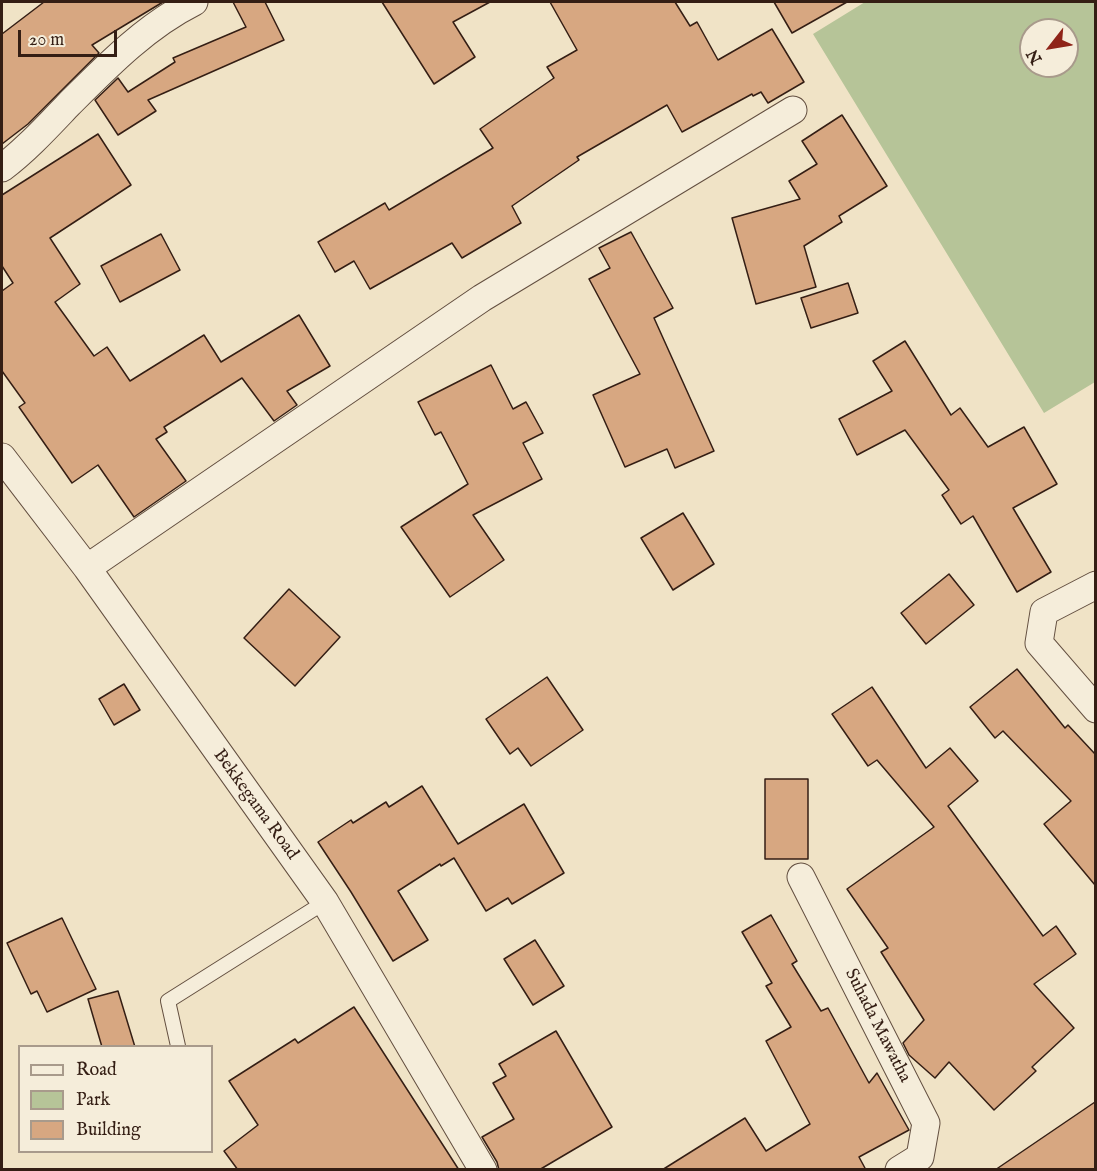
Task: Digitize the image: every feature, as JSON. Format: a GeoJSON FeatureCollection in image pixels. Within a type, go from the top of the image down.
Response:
{"type":"FeatureCollection","features":[{"type":"Feature","properties":{"kind":"street"},"geometry":{"type":"LineString","coordinates":[[2,168],[24,151],[124,51],[169,14],[194,2]]}},
{"type":"Feature","properties":{"kind":"street"},"geometry":{"type":"LineString","coordinates":[[87,568],[482,298],[793,110]]}},
{"type":"Feature","properties":{"kind":"street","name":"Bekkegama Road"},"geometry":{"type":"LineString","coordinates":[[2,458],[87,568],[325,902],[483,1170]]}},
{"type":"Feature","properties":{"kind":"street"},"geometry":{"type":"LineString","coordinates":[[1095,585],[1044,612],[1040,643],[1095,709]]}},
{"type":"Feature","properties":{"kind":"street","name":"Suhada Mawatha"},"geometry":{"type":"LineString","coordinates":[[801,877],[926,1123],[920,1157],[899,1170]]}},
{"type":"Feature","properties":{"kind":"lane"},"geometry":{"type":"LineString","coordinates":[[178,1045],[168,1001],[325,902]]}},
{"type":"Feature","properties":{"kind":"green space"},"geometry":{"type":"Polygon","coordinates":[[[865,2],[1095,2],[1095,382],[1044,413],[813,34],[865,2]]]}},
{"type":"Feature","properties":{"kind":"building"},"geometry":{"type":"Polygon","coordinates":[[[44,2],[163,2],[92,45],[99,53],[28,124],[2,144],[2,34],[44,2]]]}},
{"type":"Feature","properties":{"kind":"building"},"geometry":{"type":"Polygon","coordinates":[[[233,2],[265,2],[284,40],[148,100],[156,111],[118,135],[95,100],[118,78],[128,92],[175,62],[173,58],[246,27],[233,2]]]}},
{"type":"Feature","properties":{"kind":"building"},"geometry":{"type":"Polygon","coordinates":[[[382,2],[490,2],[453,22],[475,57],[434,84],[382,2]]]}},
{"type":"Feature","properties":{"kind":"building"},"geometry":{"type":"Polygon","coordinates":[[[550,2],[675,2],[690,26],[697,22],[718,60],[772,29],[804,82],[768,103],[761,92],[753,96],[752,94],[682,132],[667,105],[577,157],[579,160],[512,206],[521,223],[462,258],[452,243],[370,289],[354,261],[335,272],[318,242],[385,203],[389,210],[493,148],[480,129],[554,78],[547,67],[577,50],[550,2]]]}},
{"type":"Feature","properties":{"kind":"building"},"geometry":{"type":"Polygon","coordinates":[[[774,2],[847,2],[792,33],[774,2]]]}},
{"type":"Feature","properties":{"kind":"building"},"geometry":{"type":"Polygon","coordinates":[[[842,115],[887,186],[839,216],[842,222],[804,246],[816,287],[756,304],[732,218],[800,199],[789,181],[817,164],[802,141],[842,115]]]}},
{"type":"Feature","properties":{"kind":"building"},"geometry":{"type":"Polygon","coordinates":[[[98,134],[131,185],[50,238],[80,284],[55,302],[94,356],[107,347],[130,381],[204,335],[221,362],[299,315],[330,366],[287,391],[297,405],[274,421],[242,378],[164,427],[167,432],[156,439],[186,481],[134,517],[98,465],[72,483],[19,407],[25,403],[2,371],[2,291],[13,283],[2,266],[2,195],[98,134]]]}},
{"type":"Feature","properties":{"kind":"building"},"geometry":{"type":"Polygon","coordinates":[[[631,232],[673,308],[654,318],[714,451],[675,468],[667,449],[625,467],[593,395],[640,374],[589,279],[610,268],[599,248],[631,232]]]}},
{"type":"Feature","properties":{"kind":"building"},"geometry":{"type":"Polygon","coordinates":[[[161,234],[180,270],[120,302],[101,266],[161,234]]]}},
{"type":"Feature","properties":{"kind":"building"},"geometry":{"type":"Polygon","coordinates":[[[848,283],[858,313],[811,328],[801,298],[848,283]]]}},
{"type":"Feature","properties":{"kind":"building"},"geometry":{"type":"Polygon","coordinates":[[[905,341],[951,415],[960,408],[988,447],[1024,427],[1057,484],[1013,508],[1051,572],[1017,592],[973,516],[961,524],[942,495],[949,490],[905,430],[857,455],[839,419],[892,391],[873,361],[905,341]]]}},
{"type":"Feature","properties":{"kind":"building"},"geometry":{"type":"Polygon","coordinates":[[[491,365],[513,409],[526,402],[543,433],[523,443],[542,479],[473,515],[504,560],[450,597],[401,527],[468,484],[441,432],[435,435],[418,402],[491,365]]]}},
{"type":"Feature","properties":{"kind":"building"},"geometry":{"type":"Polygon","coordinates":[[[683,513],[714,564],[673,590],[641,538],[683,513]]]}},
{"type":"Feature","properties":{"kind":"building"},"geometry":{"type":"Polygon","coordinates":[[[949,574],[974,605],[926,644],[901,613],[949,574]]]}},
{"type":"Feature","properties":{"kind":"building"},"geometry":{"type":"Polygon","coordinates":[[[289,589],[340,637],[295,686],[244,638],[289,589]]]}},
{"type":"Feature","properties":{"kind":"building"},"geometry":{"type":"Polygon","coordinates":[[[1017,669],[1065,728],[1068,725],[1095,754],[1095,885],[1044,824],[1071,801],[1003,731],[995,738],[970,707],[1017,669]]]}},
{"type":"Feature","properties":{"kind":"building"},"geometry":{"type":"Polygon","coordinates":[[[547,677],[583,730],[531,766],[518,748],[510,754],[486,719],[547,677]]]}},
{"type":"Feature","properties":{"kind":"building"},"geometry":{"type":"Polygon","coordinates":[[[124,684],[140,710],[114,725],[99,699],[124,684]]]}},
{"type":"Feature","properties":{"kind":"building"},"geometry":{"type":"Polygon","coordinates":[[[872,687],[926,768],[950,748],[978,781],[948,806],[1043,936],[1056,926],[1076,954],[1034,984],[1074,1028],[1032,1067],[1036,1071],[994,1110],[949,1062],[935,1078],[909,1055],[903,1043],[924,1020],[881,952],[888,948],[847,889],[934,827],[877,760],[868,766],[832,714],[872,687]]]}},
{"type":"Feature","properties":{"kind":"building"},"geometry":{"type":"Polygon","coordinates":[[[765,779],[808,779],[808,859],[765,859],[765,779]]]}},
{"type":"Feature","properties":{"kind":"building"},"geometry":{"type":"Polygon","coordinates":[[[422,786],[458,844],[524,804],[564,873],[512,904],[508,898],[486,911],[454,858],[441,866],[440,864],[398,891],[428,940],[393,961],[318,842],[351,820],[353,823],[386,802],[389,807],[422,786]]]}},
{"type":"Feature","properties":{"kind":"building"},"geometry":{"type":"Polygon","coordinates":[[[771,915],[797,961],[792,964],[821,1011],[828,1008],[869,1083],[877,1073],[909,1130],[859,1157],[866,1170],[662,1170],[745,1118],[766,1151],[810,1124],[766,1041],[791,1027],[766,986],[772,983],[742,932],[771,915]]]}},
{"type":"Feature","properties":{"kind":"building"},"geometry":{"type":"Polygon","coordinates":[[[62,918],[96,989],[47,1012],[37,991],[31,994],[7,943],[62,918]]]}},
{"type":"Feature","properties":{"kind":"building"},"geometry":{"type":"Polygon","coordinates":[[[535,940],[564,986],[533,1005],[504,959],[535,940]]]}},
{"type":"Feature","properties":{"kind":"building"},"geometry":{"type":"Polygon","coordinates":[[[118,991],[134,1045],[101,1045],[88,999],[118,991]]]}},
{"type":"Feature","properties":{"kind":"building"},"geometry":{"type":"Polygon","coordinates":[[[354,1007],[459,1170],[238,1170],[224,1151],[258,1125],[229,1081],[295,1039],[298,1043],[354,1007]]]}},
{"type":"Feature","properties":{"kind":"building"},"geometry":{"type":"Polygon","coordinates":[[[556,1031],[612,1127],[539,1170],[499,1170],[497,1162],[482,1137],[514,1119],[493,1083],[506,1076],[499,1064],[556,1031]]]}},
{"type":"Feature","properties":{"kind":"building"},"geometry":{"type":"Polygon","coordinates":[[[1095,1102],[1095,1170],[995,1170],[1095,1102]]]}}]}
